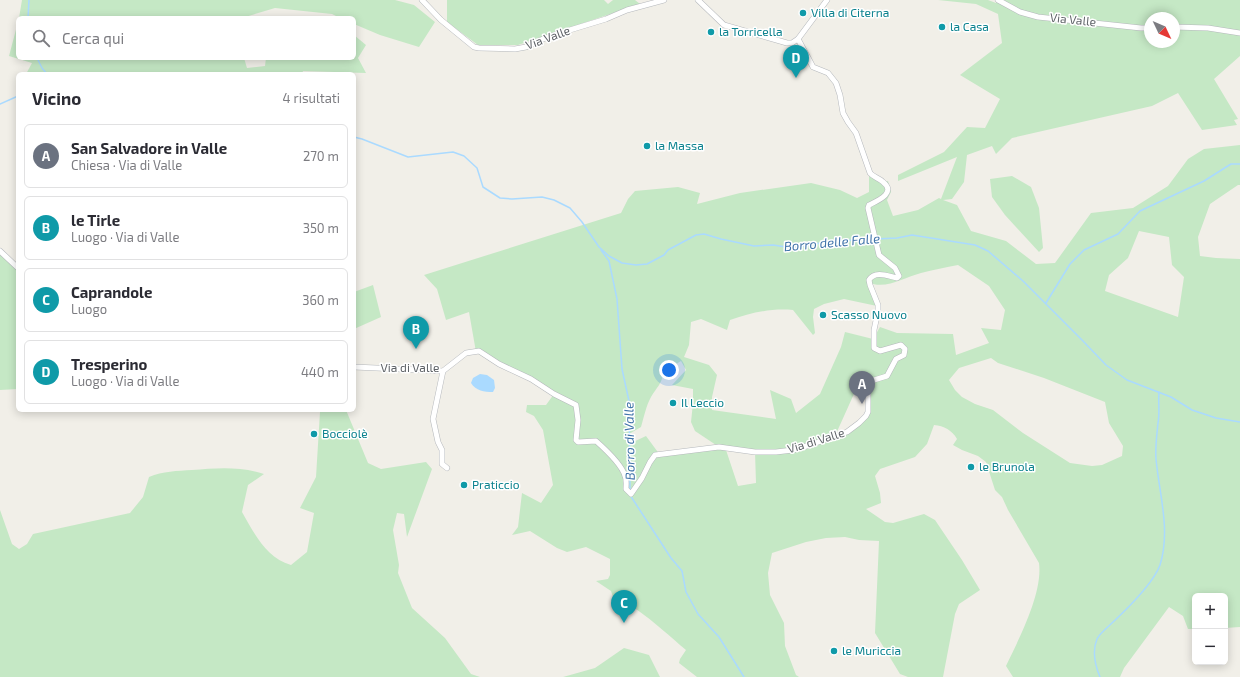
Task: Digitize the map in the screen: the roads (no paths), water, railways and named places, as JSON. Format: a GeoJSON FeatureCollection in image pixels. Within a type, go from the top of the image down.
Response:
{"type":"FeatureCollection","features":[{"type":"Feature","properties":{"kind":"street","name":"Via Valle"},"geometry":{"type":"LineString","coordinates":[[422,0],[441,20],[474,47],[515,49],[526,47],[542,39],[606,19],[627,10],[664,0]]}},
{"type":"Feature","properties":{"kind":"street"},"geometry":{"type":"LineString","coordinates":[[698,0],[724,25],[781,42],[792,43],[798,39],[826,0]]}},
{"type":"Feature","properties":{"kind":"street","name":"Via Valle"},"geometry":{"type":"LineString","coordinates":[[998,0],[1020,12],[1038,17],[1144,28]]}},
{"type":"Feature","properties":{"kind":"street"},"geometry":{"type":"LineString","coordinates":[[1180,27],[1208,28],[1240,33]]}},
{"type":"Feature","properties":{"kind":"street","name":"Via di Valle"},"geometry":{"type":"LineString","coordinates":[[356,367],[443,371],[466,353],[479,352],[499,364],[531,379],[554,394],[576,405],[578,420],[576,440],[578,442],[596,442],[604,448],[624,471],[626,477],[626,489],[631,494],[655,455],[719,447],[755,452],[793,450],[847,432],[859,423],[868,412],[868,390],[870,384],[874,380],[887,376],[896,359],[904,354],[905,349],[901,345],[880,351],[874,348],[874,330],[878,305],[869,280],[873,275],[879,274],[897,278],[899,276],[895,268],[879,256],[868,206],[884,197],[887,192],[886,186],[884,182],[872,176],[870,173],[856,133],[843,113],[836,83],[828,73],[813,67],[798,39]]}},
{"type":"Feature","properties":{"kind":"street"},"geometry":{"type":"LineString","coordinates":[[0,251],[16,266]]}},
{"type":"Feature","properties":{"kind":"street"},"geometry":{"type":"LineString","coordinates":[[443,371],[433,419],[438,442],[442,450],[442,464],[447,468]]}},
{"type":"Feature","properties":{"kind":"water"},"geometry":{"type":"Polygon","coordinates":[[[480,374],[487,375],[494,380],[495,388],[493,392],[486,392],[475,388],[471,383],[473,378],[480,374]]]}},
{"type":"Feature","properties":{"kind":"waterway"},"geometry":{"type":"LineString","coordinates":[[28,16],[29,0]]}},
{"type":"Feature","properties":{"kind":"waterway"},"geometry":{"type":"LineString","coordinates":[[38,60],[45,72]]}},
{"type":"Feature","properties":{"kind":"waterway","name":"Borro delle Falle"},"geometry":{"type":"LineString","coordinates":[[0,104],[16,97]]}},
{"type":"Feature","properties":{"kind":"waterway","name":"Borro delle Falle"},"geometry":{"type":"LineString","coordinates":[[356,138],[408,157],[453,152],[464,156],[477,168],[483,187],[500,198],[512,199],[542,197],[554,200],[570,208],[582,222],[599,247],[609,256],[622,263],[636,265],[647,264],[664,255],[668,250],[696,235],[704,234],[754,246],[773,245],[793,248],[832,241],[897,238],[912,235],[975,245],[988,251],[1023,281],[1106,365],[1127,380],[1171,397],[1192,410],[1216,418],[1240,422]]}},
{"type":"Feature","properties":{"kind":"waterway"},"geometry":{"type":"LineString","coordinates":[[1046,303],[1070,264],[1084,250],[1118,234],[1140,211],[1204,181],[1231,164],[1240,164]]}},
{"type":"Feature","properties":{"kind":"waterway","name":"Borro di Valle"},"geometry":{"type":"LineString","coordinates":[[601,250],[609,261],[617,299],[622,369],[629,401],[630,490]]}},
{"type":"Feature","properties":{"kind":"waterway"},"geometry":{"type":"LineString","coordinates":[[1100,677],[1095,658],[1095,644],[1097,639],[1146,588],[1157,572],[1163,552],[1164,525],[1156,454],[1159,392]]}},
{"type":"Feature","properties":{"kind":"waterway","name":"Borro di Valle"},"geometry":{"type":"LineString","coordinates":[[630,495],[671,558],[682,571],[686,592],[698,614],[719,637],[744,677]]}},
{"type":"Feature","properties":{"kind":"place","name":"Villa di Citerna"},"geometry":{"type":"Point","coordinates":[803,13]}},
{"type":"Feature","properties":{"kind":"place","name":"la Casa"},"geometry":{"type":"Point","coordinates":[942,27]}},
{"type":"Feature","properties":{"kind":"place","name":"la Torricella"},"geometry":{"type":"Point","coordinates":[711,32]}},
{"type":"Feature","properties":{"kind":"place","name":"Tresperino"},"geometry":{"type":"Point","coordinates":[796,78]}},
{"type":"Feature","properties":{"kind":"place","name":"la Massa"},"geometry":{"type":"Point","coordinates":[647,146]}},
{"type":"Feature","properties":{"kind":"place","name":"Scasso Nuovo"},"geometry":{"type":"Point","coordinates":[823,315]}},
{"type":"Feature","properties":{"kind":"place","name":"le Tirle"},"geometry":{"type":"Point","coordinates":[416,349]}},
{"type":"Feature","properties":{"kind":"place","name":"Il Leccio"},"geometry":{"type":"Point","coordinates":[673,403]}},
{"type":"Feature","properties":{"kind":"place","name":"San Salvadore in Valle"},"geometry":{"type":"Point","coordinates":[862,404]}},
{"type":"Feature","properties":{"kind":"place","name":"Bocciolè"},"geometry":{"type":"Point","coordinates":[314,434]}},
{"type":"Feature","properties":{"kind":"place","name":"le Brunola"},"geometry":{"type":"Point","coordinates":[971,467]}},
{"type":"Feature","properties":{"kind":"place","name":"Praticcio"},"geometry":{"type":"Point","coordinates":[464,485]}},
{"type":"Feature","properties":{"kind":"place","name":"Caprandole"},"geometry":{"type":"Point","coordinates":[624,623]}},
{"type":"Feature","properties":{"kind":"place","name":"le Muriccia"},"geometry":{"type":"Point","coordinates":[834,651]}}]}
